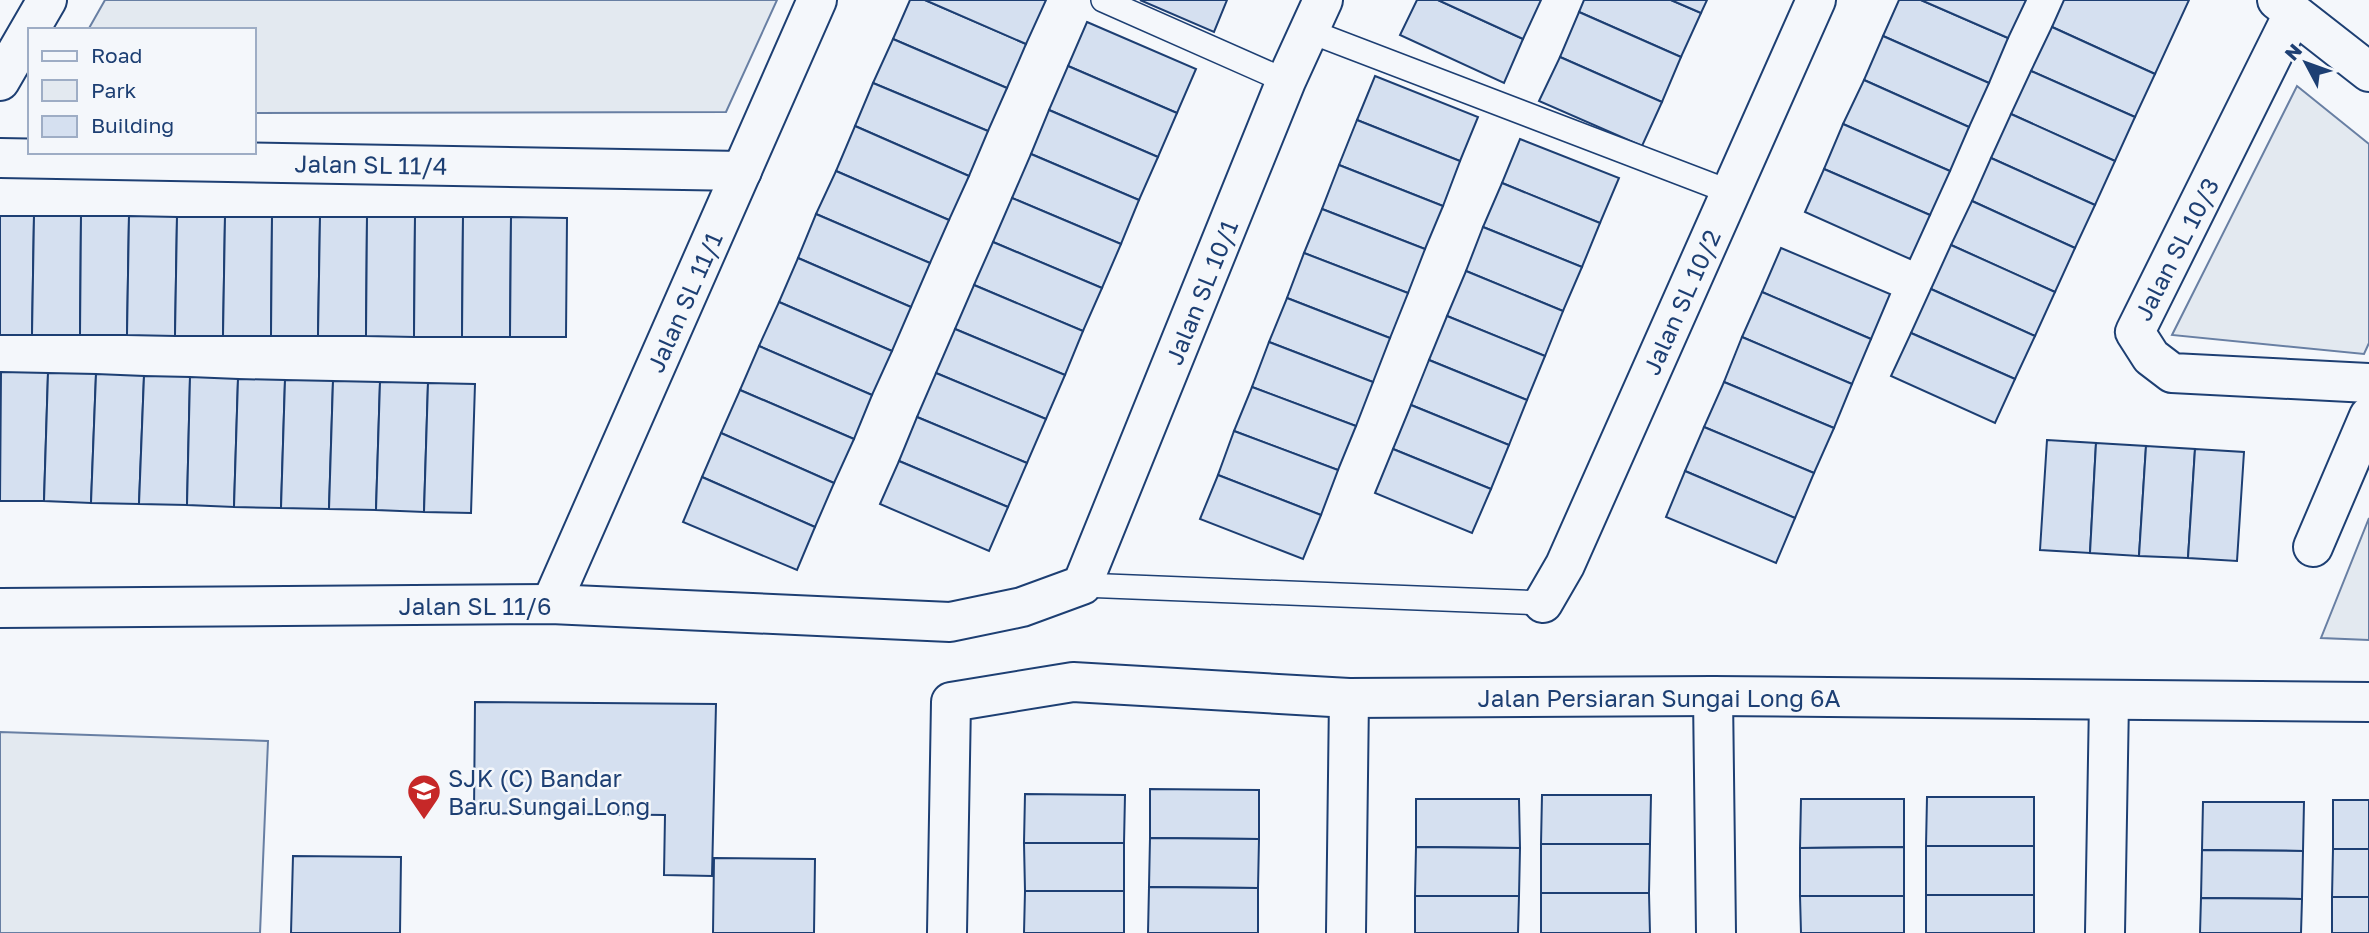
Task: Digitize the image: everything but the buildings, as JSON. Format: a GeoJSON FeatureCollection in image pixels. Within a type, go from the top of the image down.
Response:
{"type":"FeatureCollection","features":[{"type":"Feature","properties":{"kind":"street"},"geometry":{"type":"LineString","coordinates":[[31,28],[47,0]]}},
{"type":"Feature","properties":{"kind":"street","name":"Jalan SL 11/1"},"geometry":{"type":"LineString","coordinates":[[551,604],[817,0]]}},
{"type":"Feature","properties":{"kind":"street","name":"Jalan SL 10/2"},"geometry":{"type":"LineString","coordinates":[[1543,603],[1565,565],[1816,0]]}},
{"type":"Feature","properties":{"kind":"street"},"geometry":{"type":"LineString","coordinates":[[2285,7],[2369,72]]}},
{"type":"Feature","properties":{"kind":"street","name":"Jalan SL 10/3"},"geometry":{"type":"LineString","coordinates":[[2285,7],[2135,332],[2151,357],[2172,373],[2369,383]]}},
{"type":"Feature","properties":{"kind":"street","name":"Jalan SL 10/1"},"geometry":{"type":"LineString","coordinates":[[1082,585],[1286,81],[1316,16]]}},
{"type":"Feature","properties":{"kind":"street"},"geometry":{"type":"LineString","coordinates":[[0,81],[28,33]]}},
{"type":"Feature","properties":{"kind":"street","name":"Jalan SL 11/4"},"geometry":{"type":"LineString","coordinates":[[0,158],[742,171]]}},
{"type":"Feature","properties":{"kind":"street"},"geometry":{"type":"LineString","coordinates":[[2313,547],[2369,416]]}},
{"type":"Feature","properties":{"kind":"street","name":"Jalan SL 11/6"},"geometry":{"type":"LineString","coordinates":[[0,608],[551,604],[950,622],[1022,607],[1082,585]]}},
{"type":"Feature","properties":{"kind":"street","name":"Jalan Persiaran Sungai Long 6A"},"geometry":{"type":"LineString","coordinates":[[947,933],[951,702],[1073,682],[1349,698],[1713,696],[2369,702]]}},
{"type":"Feature","properties":{"kind":"street"},"geometry":{"type":"LineString","coordinates":[[1713,696],[1716,933]]}},
{"type":"Feature","properties":{"kind":"street"},"geometry":{"type":"LineString","coordinates":[[1346,933],[1349,698]]}},
{"type":"Feature","properties":{"kind":"street"},"geometry":{"type":"LineString","coordinates":[[2105,933],[2109,701]]}},
{"type":"Feature","properties":{"kind":"lane"},"geometry":{"type":"LineString","coordinates":[[1102,0],[1286,81]]}},
{"type":"Feature","properties":{"kind":"lane"},"geometry":{"type":"LineString","coordinates":[[1316,16],[1730,192]]}},
{"type":"Feature","properties":{"kind":"lane"},"geometry":{"type":"LineString","coordinates":[[1082,585],[1543,603]]}},
{"type":"Feature","properties":{"kind":"green space"},"geometry":{"type":"Polygon","coordinates":[[[105,0],[777,0],[726,112],[256,113],[256,28],[89,28],[105,0]]]}},
{"type":"Feature","properties":{"kind":"green space"},"geometry":{"type":"Polygon","coordinates":[[[2297,86],[2369,144],[2369,343],[2364,354],[2172,335],[2297,86]]]}},
{"type":"Feature","properties":{"kind":"green space"},"geometry":{"type":"Polygon","coordinates":[[[2369,518],[2369,640],[2321,638],[2369,518]]]}},
{"type":"Feature","properties":{"kind":"green space"},"geometry":{"type":"Polygon","coordinates":[[[0,732],[268,741],[260,933],[0,933],[0,732]]]}},
{"type":"Feature","properties":{"kind":"place","name":"SJK (C) Bandar Baru Sungai Long"},"geometry":{"type":"Point","coordinates":[424,821]}}]}
